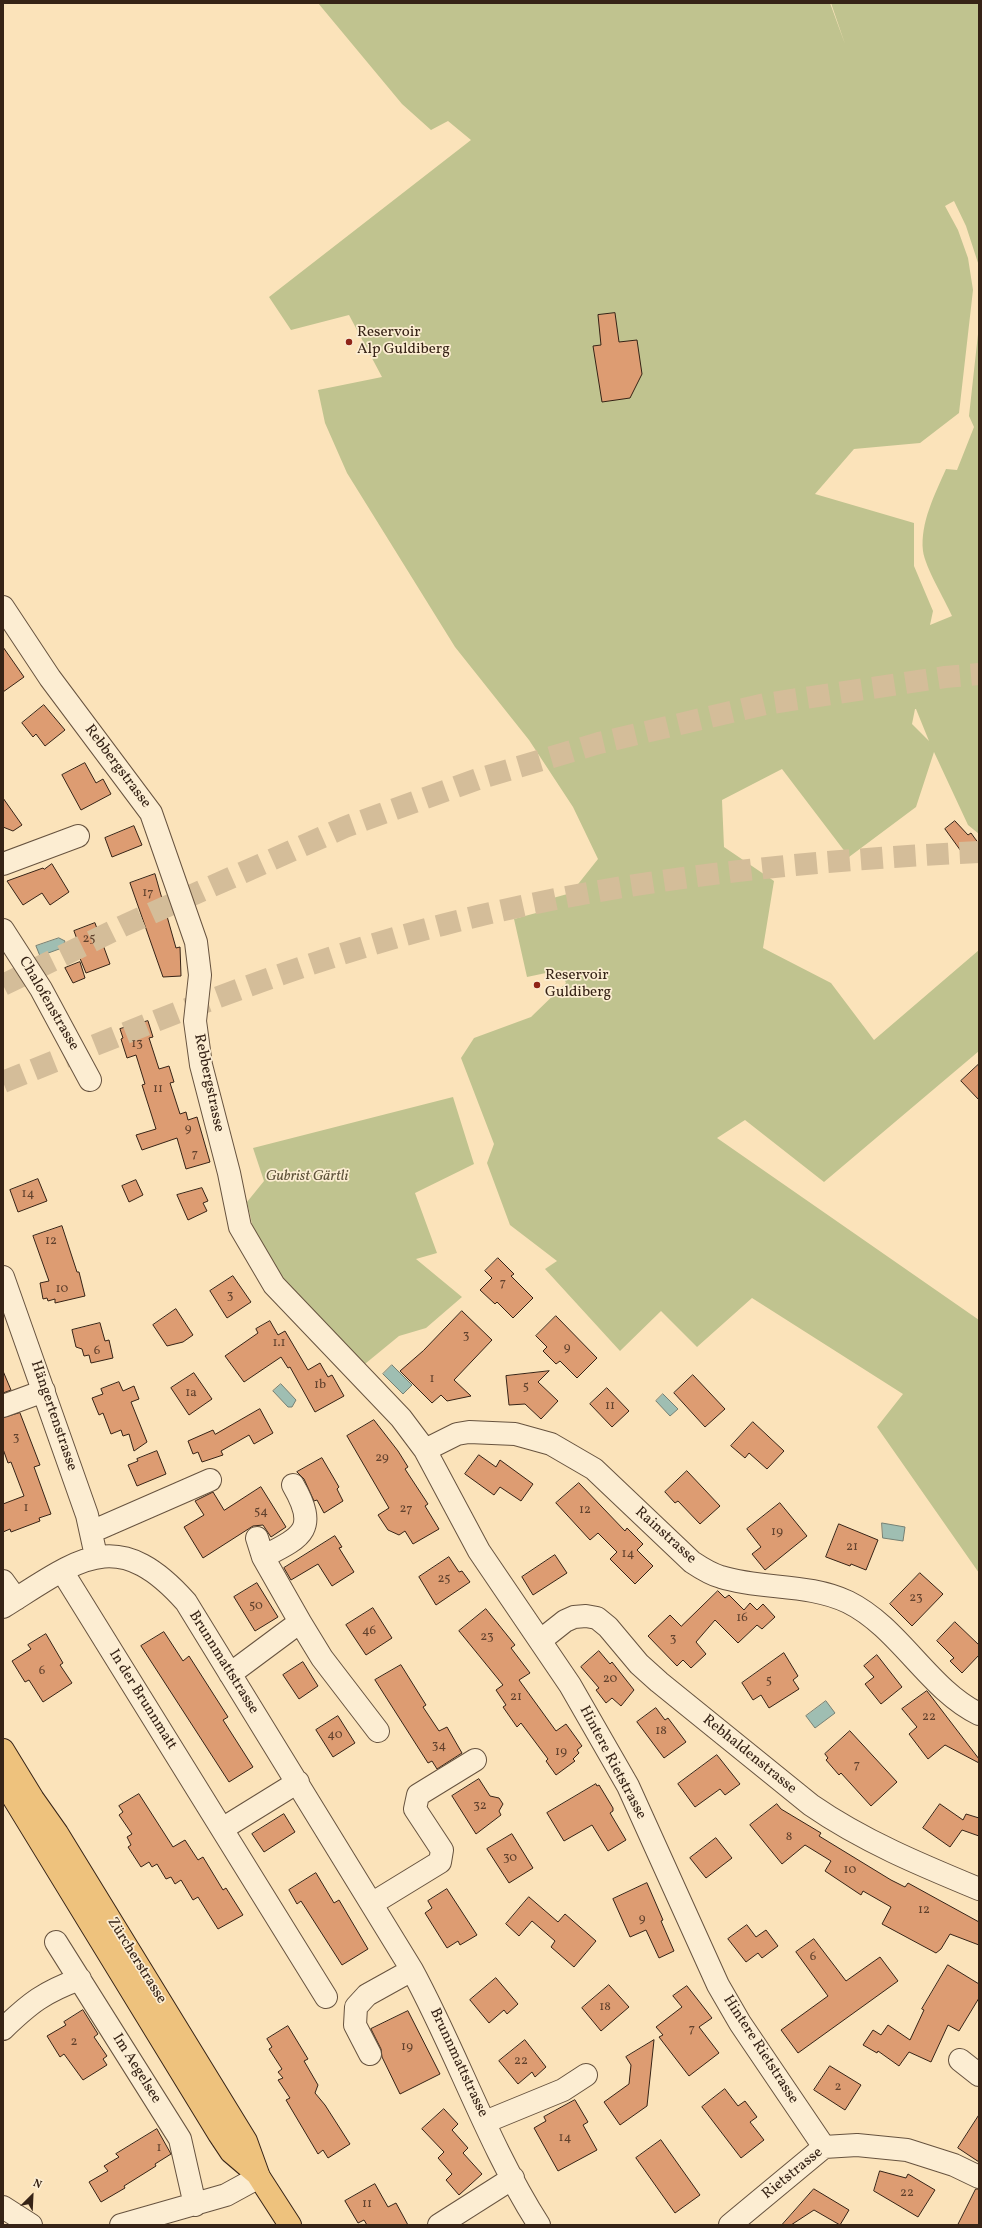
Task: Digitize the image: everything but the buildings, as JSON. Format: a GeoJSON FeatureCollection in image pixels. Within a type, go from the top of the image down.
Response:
{"type":"FeatureCollection","features":[{"type":"Feature","properties":{"kind":"main road","name":"Zürcherstrasse"},"geometry":{"type":"LineString","coordinates":[[3,1750],[62,1840],[246,2141],[259,2177],[290,2225]]}},
{"type":"Feature","properties":{"kind":"main road","name":"Zürcherstrasse"},"geometry":{"type":"LineString","coordinates":[[3,1781],[223,2140],[231,2152],[259,2177]]}},
{"type":"Feature","properties":{"kind":"street","name":"Rebbergstrasse"},"geometry":{"type":"LineString","coordinates":[[3,607],[50,678],[151,813],[196,942],[200,975],[195,1021],[201,1065],[229,1173],[240,1227],[274,1284],[377,1394]]}},
{"type":"Feature","properties":{"kind":"street"},"geometry":{"type":"LineString","coordinates":[[3,864],[78,836]]}},
{"type":"Feature","properties":{"kind":"street","name":"Chalofenstrasse"},"geometry":{"type":"LineString","coordinates":[[3,930],[41,989],[90,1080]]}},
{"type":"Feature","properties":{"kind":"street","name":"Hängertenstrasse"},"geometry":{"type":"LineString","coordinates":[[3,1277],[87,1515],[96,1556]]}},
{"type":"Feature","properties":{"kind":"street"},"geometry":{"type":"LineString","coordinates":[[3,1406],[44,1391]]}},
{"type":"Feature","properties":{"kind":"street","name":"Hintere Rietstrasse"},"geometry":{"type":"LineString","coordinates":[[377,1394],[401,1418],[425,1450],[479,1551],[541,1640],[570,1685],[628,1786],[718,1985],[740,2023],[824,2147]]}},
{"type":"Feature","properties":{"kind":"street","name":"Rainstrasse"},"geometry":{"type":"LineString","coordinates":[[425,1450],[457,1434],[469,1432],[515,1434],[551,1444],[594,1469],[692,1562],[705,1571],[733,1580],[812,1590],[848,1602],[862,1610],[877,1622],[949,1693],[968,1709],[979,1714]]}},
{"type":"Feature","properties":{"kind":"street"},"geometry":{"type":"LineString","coordinates":[[91,1532],[210,1480]]}},
{"type":"Feature","properties":{"kind":"street"},"geometry":{"type":"LineString","coordinates":[[293,1485],[304,1508],[306,1521],[302,1534],[293,1542],[260,1548],[300,1622],[322,1658],[378,1731]]}},
{"type":"Feature","properties":{"kind":"street","name":"Brunnmattstrasse"},"geometry":{"type":"LineString","coordinates":[[9,1603],[62,1571],[96,1556],[123,1557],[144,1565],[168,1582],[186,1602],[373,1903],[412,1970],[432,2006],[512,2178],[539,2225]]}},
{"type":"Feature","properties":{"kind":"street","name":"In der Brunnmatt"},"geometry":{"type":"LineString","coordinates":[[62,1571],[326,1997]]}},
{"type":"Feature","properties":{"kind":"street"},"geometry":{"type":"LineString","coordinates":[[3,1581],[9,1603]]}},
{"type":"Feature","properties":{"kind":"street","name":"Rebhaldenstrasse"},"geometry":{"type":"LineString","coordinates":[[541,1640],[565,1621],[574,1617],[586,1616],[597,1618],[608,1627],[639,1664],[659,1682],[811,1805],[833,1820],[884,1848],[979,1889]]}},
{"type":"Feature","properties":{"kind":"street"},"geometry":{"type":"LineString","coordinates":[[230,1674],[300,1622]]}},
{"type":"Feature","properties":{"kind":"street"},"geometry":{"type":"LineString","coordinates":[[373,1903],[440,1862],[442,1850],[415,1809],[418,1795],[475,1760]]}},
{"type":"Feature","properties":{"kind":"street"},"geometry":{"type":"LineString","coordinates":[[222,1829],[298,1782]]}},
{"type":"Feature","properties":{"kind":"street","name":"Im Aegelsee"},"geometry":{"type":"LineString","coordinates":[[56,1942],[180,2139],[195,2204]]}},
{"type":"Feature","properties":{"kind":"street"},"geometry":{"type":"LineString","coordinates":[[370,2054],[355,2025],[356,2007],[367,1995],[412,1970]]}},
{"type":"Feature","properties":{"kind":"street"},"geometry":{"type":"LineString","coordinates":[[3,2029],[24,2009],[52,1989],[80,1979]]}},
{"type":"Feature","properties":{"kind":"street"},"geometry":{"type":"LineString","coordinates":[[960,2060],[979,2075]]}},
{"type":"Feature","properties":{"kind":"street"},"geometry":{"type":"LineString","coordinates":[[486,2122],[563,2090],[586,2075]]}},
{"type":"Feature","properties":{"kind":"street","name":"Rietstrasse"},"geometry":{"type":"LineString","coordinates":[[730,2225],[824,2147],[856,2145],[907,2150],[954,2165],[979,2177]]}},
{"type":"Feature","properties":{"kind":"street"},"geometry":{"type":"LineString","coordinates":[[121,2225],[226,2195],[259,2177]]}},
{"type":"Feature","properties":{"kind":"street"},"geometry":{"type":"LineString","coordinates":[[439,2225],[512,2178]]}},
{"type":"Feature","properties":{"kind":"street"},"geometry":{"type":"LineString","coordinates":[[3,2207],[31,2225]]}},
{"type":"Feature","properties":{"kind":"green space"},"geometry":{"type":"Polygon","coordinates":[[[318,3],[830,3],[845,44],[831,3],[979,3],[979,266],[966,226],[954,201],[945,206],[958,230],[968,258],[973,290],[959,413],[920,443],[854,449],[815,494],[914,523],[914,566],[933,611],[930,625],[952,616],[927,566],[923,551],[923,540],[926,519],[937,488],[946,469],[957,470],[974,427],[969,416],[979,325],[979,834],[968,825],[934,752],[916,807],[849,857],[782,769],[722,800],[724,847],[774,881],[763,948],[831,983],[874,1040],[979,950],[979,1051],[824,1182],[745,1120],[717,1138],[979,1320],[979,1573],[877,1427],[903,1394],[752,1298],[697,1347],[661,1311],[620,1351],[545,1269],[557,1261],[510,1225],[487,1163],[494,1144],[461,1058],[474,1038],[531,1017],[566,983],[560,970],[527,977],[514,919],[536,913],[535,903],[571,893],[598,859],[573,807],[529,740],[455,647],[347,473],[325,423],[318,390],[382,377],[349,315],[291,330],[269,297],[471,140],[448,121],[431,130],[402,104],[318,3]],[[916,709],[912,724],[929,741],[916,709]]]}},
{"type":"Feature","properties":{"kind":"green space","name":"Gubrist Gärtli"},"geometry":{"type":"Polygon","coordinates":[[[453,1097],[474,1164],[415,1193],[437,1253],[416,1259],[462,1297],[426,1328],[399,1336],[360,1368],[279,1283],[257,1245],[247,1202],[264,1181],[253,1148],[453,1097]]]}},
{"type":"Feature","properties":{"kind":"shaded area"},"geometry":{"type":"Polygon","coordinates":[[[59,938],[65,941],[62,948],[40,956],[36,946],[59,938]]]}},
{"type":"Feature","properties":{"kind":"shaded area"},"geometry":{"type":"Polygon","coordinates":[[[392,1365],[412,1385],[403,1394],[383,1374],[392,1365]]]}},
{"type":"Feature","properties":{"kind":"shaded area"},"geometry":{"type":"Polygon","coordinates":[[[281,1384],[296,1400],[292,1407],[288,1407],[273,1391],[281,1384]]]}},
{"type":"Feature","properties":{"kind":"shaded area"},"geometry":{"type":"Polygon","coordinates":[[[663,1394],[678,1409],[670,1416],[656,1401],[663,1394]]]}},
{"type":"Feature","properties":{"kind":"shaded area"},"geometry":{"type":"Polygon","coordinates":[[[882,1523],[905,1527],[903,1541],[883,1538],[882,1523]]]}},
{"type":"Feature","properties":{"kind":"shaded area"},"geometry":{"type":"Polygon","coordinates":[[[826,1701],[835,1713],[815,1728],[806,1716],[826,1701]]]}},
{"type":"Feature","properties":{"kind":"tunnel"},"geometry":{"type":"LineString","coordinates":[[3,985],[125,925],[345,827],[478,779],[599,743],[765,704],[945,677],[979,674]]}},
{"type":"Feature","properties":{"kind":"tunnel"},"geometry":{"type":"LineString","coordinates":[[3,1082],[220,996],[330,958],[442,925],[508,909],[574,895],[709,875],[844,861],[979,852]]}},
{"type":"Feature","properties":{"kind":"place","name":"Reservoir Alp Guldiberg"},"geometry":{"type":"Point","coordinates":[349,342]}},
{"type":"Feature","properties":{"kind":"place","name":"Reservoir Guldiberg"},"geometry":{"type":"Point","coordinates":[537,985]}}]}
